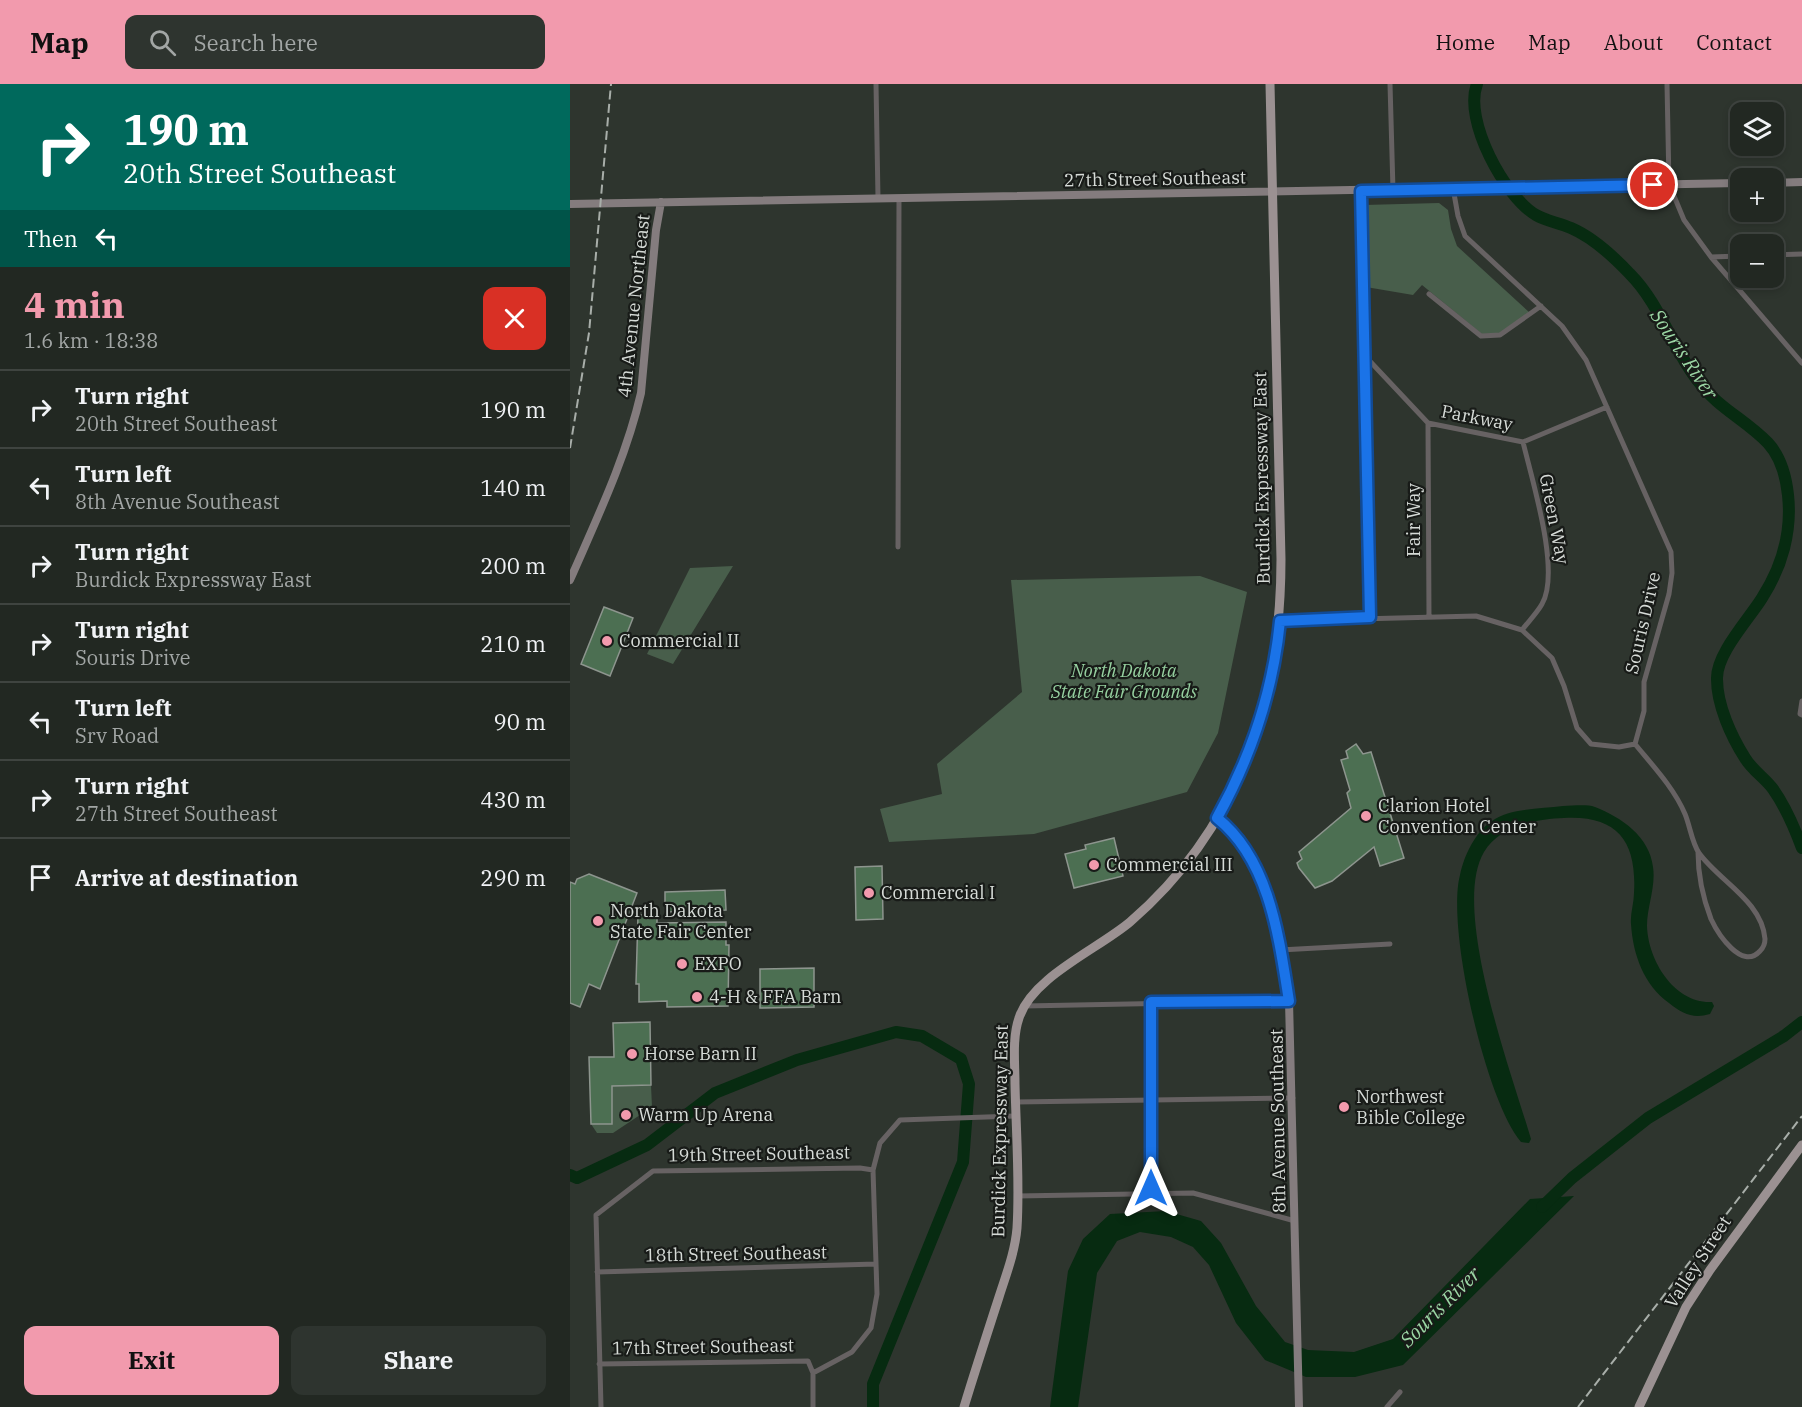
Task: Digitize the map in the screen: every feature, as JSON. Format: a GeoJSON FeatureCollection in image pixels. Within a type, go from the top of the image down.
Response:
{"type":"FeatureCollection","features":[{"type":"Feature","properties":{"kind":"main road","name":"Burdick Expressway East"},"geometry":{"type":"LineString","coordinates":[[1182,867],[1217,818],[1251,750],[1271,683],[1280,621],[1281,559],[1270,84]]}},
{"type":"Feature","properties":{"kind":"main road","name":"Burdick Expressway East"},"geometry":{"type":"LineString","coordinates":[[963,1407],[1011,1255],[1017,1226],[1015,1102],[1017,1028],[1024,1006],[1040,987],[1130,922],[1157,895],[1192,852]]}},
{"type":"Feature","properties":{"kind":"main road","name":"Valley Street"},"geometry":{"type":"LineString","coordinates":[[1639,1407],[1692,1298],[1736,1233],[1802,1144]]}},
{"type":"Feature","properties":{"kind":"street"},"geometry":{"type":"LineString","coordinates":[[876,84],[878,198]]}},
{"type":"Feature","properties":{"kind":"street"},"geometry":{"type":"LineString","coordinates":[[1390,84],[1393,190]]}},
{"type":"Feature","properties":{"kind":"street"},"geometry":{"type":"LineString","coordinates":[[1666,84],[1669,184],[1684,220],[1710,257],[1802,363]]}},
{"type":"Feature","properties":{"kind":"street"},"geometry":{"type":"LineString","coordinates":[[1784,183],[1802,182]]}},
{"type":"Feature","properties":{"kind":"street","name":"27th Street Southeast"},"geometry":{"type":"LineString","coordinates":[[570,204],[1730,183]]}},
{"type":"Feature","properties":{"kind":"street","name":"Souris Drive"},"geometry":{"type":"LineString","coordinates":[[1453,188],[1458,216],[1466,236],[1563,326],[1586,360],[1671,552],[1672,573],[1669,594],[1644,682],[1644,711],[1635,744]]}},
{"type":"Feature","properties":{"kind":"street"},"geometry":{"type":"LineString","coordinates":[[1361,191],[1370,617]]}},
{"type":"Feature","properties":{"kind":"street"},"geometry":{"type":"LineString","coordinates":[[898,547],[899,198]]}},
{"type":"Feature","properties":{"kind":"street","name":"4th Avenue Northeast"},"geometry":{"type":"LineString","coordinates":[[570,580],[624,454],[636,417],[641,393],[656,230],[661,202]]}},
{"type":"Feature","properties":{"kind":"street"},"geometry":{"type":"LineString","coordinates":[[1784,255],[1802,254]]}},
{"type":"Feature","properties":{"kind":"street"},"geometry":{"type":"LineString","coordinates":[[1710,257],[1730,256]]}},
{"type":"Feature","properties":{"kind":"street"},"geometry":{"type":"LineString","coordinates":[[1429,294],[1481,336],[1500,335],[1541,306]]}},
{"type":"Feature","properties":{"kind":"street","name":"Parkway"},"geometry":{"type":"LineString","coordinates":[[1364,356],[1428,423],[1523,442],[1607,407]]}},
{"type":"Feature","properties":{"kind":"street","name":"Fair Way"},"geometry":{"type":"LineString","coordinates":[[1428,423],[1430,617]]}},
{"type":"Feature","properties":{"kind":"street","name":"Green Way"},"geometry":{"type":"LineString","coordinates":[[1522,630],[1543,604],[1550,578],[1547,549],[1523,442]]}},
{"type":"Feature","properties":{"kind":"street"},"geometry":{"type":"LineString","coordinates":[[1280,621],[1476,616],[1522,630],[1552,658],[1564,686],[1577,728],[1591,744],[1619,747],[1635,744],[1662,776],[1685,813],[1698,852],[1698,872],[1712,920],[1734,951],[1746,957],[1756,955],[1763,948],[1765,940],[1754,911],[1698,852]]}},
{"type":"Feature","properties":{"kind":"street"},"geometry":{"type":"LineString","coordinates":[[1802,701],[1800,714],[1802,715]]}},
{"type":"Feature","properties":{"kind":"street","name":"8th Avenue Southeast"},"geometry":{"type":"LineString","coordinates":[[1217,818],[1227,826],[1254,863],[1266,894],[1280,950],[1289,1001],[1299,1407]]}},
{"type":"Feature","properties":{"kind":"street"},"geometry":{"type":"LineString","coordinates":[[1280,950],[1390,944]]}},
{"type":"Feature","properties":{"kind":"street"},"geometry":{"type":"LineString","coordinates":[[1024,1006],[1289,1001]]}},
{"type":"Feature","properties":{"kind":"street"},"geometry":{"type":"LineString","coordinates":[[1151,1002],[1151,1194]]}},
{"type":"Feature","properties":{"kind":"street"},"geometry":{"type":"LineString","coordinates":[[1015,1102],[1293,1098]]}},
{"type":"Feature","properties":{"kind":"street","name":"19th Street Southeast"},"geometry":{"type":"LineString","coordinates":[[597,1272],[596,1215],[653,1171],[860,1168],[873,1170],[880,1143],[900,1120],[1015,1116]]}},
{"type":"Feature","properties":{"kind":"street"},"geometry":{"type":"LineString","coordinates":[[873,1170],[876,1264]]}},
{"type":"Feature","properties":{"kind":"street"},"geometry":{"type":"LineString","coordinates":[[1017,1196],[1193,1193],[1295,1221]]}},
{"type":"Feature","properties":{"kind":"street","name":"18th Street Southeast"},"geometry":{"type":"LineString","coordinates":[[597,1272],[876,1264]]}},
{"type":"Feature","properties":{"kind":"street","name":"17th Street Southeast"},"geometry":{"type":"LineString","coordinates":[[599,1364],[808,1361],[813,1373],[852,1352],[871,1328],[877,1294],[876,1264]]}},
{"type":"Feature","properties":{"kind":"street"},"geometry":{"type":"LineString","coordinates":[[597,1272],[601,1407]]}},
{"type":"Feature","properties":{"kind":"street"},"geometry":{"type":"LineString","coordinates":[[813,1373],[813,1407]]}},
{"type":"Feature","properties":{"kind":"street"},"geometry":{"type":"LineString","coordinates":[[1387,1407],[1400,1392]]}},
{"type":"Feature","properties":{"kind":"green space"},"geometry":{"type":"Polygon","coordinates":[[[1439,203],[1448,210],[1457,246],[1530,313],[1500,333],[1482,334],[1422,285],[1413,295],[1366,287],[1364,205],[1439,203]]]}},
{"type":"Feature","properties":{"kind":"green space"},"geometry":{"type":"Polygon","coordinates":[[[733,566],[673,664],[647,654],[690,568],[733,566]]]}},
{"type":"Feature","properties":{"kind":"green space","name":"North Dakota State Fair Grounds"},"geometry":{"type":"Polygon","coordinates":[[[1200,576],[1247,592],[1218,733],[1187,792],[1034,834],[889,842],[880,809],[942,794],[937,764],[1022,692],[1011,580],[1200,576]]]}},
{"type":"Feature","properties":{"kind":"green space","name":"Warm Up Arena"},"geometry":{"type":"Polygon","coordinates":[[[612,1085],[651,1085],[652,1107],[613,1133],[597,1133],[591,1124],[612,1123],[612,1085]]]}},
{"type":"Feature","properties":{"kind":"water"},"geometry":{"type":"Polygon","coordinates":[[[1563,806],[1595,807],[1624,822],[1640,837],[1651,856],[1653,867],[1647,926],[1652,953],[1658,966],[1675,988],[1699,1001],[1712,1002],[1714,1006],[1710,1014],[1693,1016],[1684,1013],[1660,996],[1641,968],[1632,936],[1634,875],[1632,859],[1620,835],[1611,827],[1583,818],[1564,818],[1530,822],[1499,836],[1484,852],[1476,878],[1474,912],[1479,952],[1488,994],[1531,1139],[1529,1143],[1521,1142],[1508,1121],[1483,1053],[1464,972],[1457,900],[1464,860],[1480,831],[1492,821],[1508,814],[1563,806]]]}},
{"type":"Feature","properties":{"kind":"water"},"geometry":{"type":"Polygon","coordinates":[[[1574,1196],[1403,1365],[1355,1377],[1306,1377],[1265,1360],[1236,1323],[1209,1265],[1193,1247],[1171,1237],[1140,1232],[1117,1241],[1097,1273],[1078,1407],[1050,1407],[1068,1271],[1083,1239],[1110,1214],[1166,1211],[1201,1221],[1221,1243],[1256,1306],[1285,1342],[1308,1350],[1354,1352],[1393,1339],[1530,1199],[1574,1196]]]}},
{"type":"Feature","properties":{"kind":"building","name":"Commercial II"},"geometry":{"type":"Polygon","coordinates":[[[604,607],[633,618],[610,676],[581,664],[604,607]]]}},
{"type":"Feature","properties":{"kind":"building","name":"Clarion Hotel Convention Center"},"geometry":{"type":"Polygon","coordinates":[[[1356,744],[1363,754],[1371,752],[1404,858],[1380,866],[1374,847],[1332,881],[1315,888],[1299,868],[1297,863],[1302,859],[1299,852],[1351,808],[1347,793],[1350,790],[1341,760],[1348,758],[1346,751],[1356,744]]]}},
{"type":"Feature","properties":{"kind":"building","name":"Commercial III"},"geometry":{"type":"Polygon","coordinates":[[[1114,838],[1123,876],[1074,888],[1065,854],[1086,849],[1085,845],[1114,838]]]}},
{"type":"Feature","properties":{"kind":"building","name":"Commercial I"},"geometry":{"type":"Polygon","coordinates":[[[882,866],[883,919],[856,920],[855,867],[882,866]]]}},
{"type":"Feature","properties":{"kind":"building","name":"North Dakota State Fair Center"},"geometry":{"type":"Polygon","coordinates":[[[589,874],[637,893],[600,989],[589,984],[580,1007],[570,1003],[570,882],[575,884],[577,879],[589,874]]]}},
{"type":"Feature","properties":{"kind":"building"},"geometry":{"type":"Polygon","coordinates":[[[725,890],[726,910],[665,912],[665,892],[725,890]]]}},
{"type":"Feature","properties":{"kind":"building"},"geometry":{"type":"Polygon","coordinates":[[[638,915],[657,915],[657,923],[726,922],[726,945],[729,945],[728,1006],[667,1007],[667,1001],[639,1002],[639,984],[636,984],[638,915]]]}},
{"type":"Feature","properties":{"kind":"building"},"geometry":{"type":"Polygon","coordinates":[[[814,968],[814,1007],[760,1008],[760,969],[814,968]]]}},
{"type":"Feature","properties":{"kind":"building"},"geometry":{"type":"Polygon","coordinates":[[[650,1022],[651,1085],[612,1086],[612,1124],[591,1124],[589,1057],[614,1057],[613,1023],[650,1022]]]}},
{"type":"Feature","properties":{"kind":"waterway","name":"Souris River"},"geometry":{"type":"LineString","coordinates":[[1477,84],[1474,99],[1481,137],[1500,175],[1512,192],[1524,206],[1536,215],[1571,228],[1587,237],[1624,268],[1650,299],[1698,381],[1714,399],[1768,443],[1780,461],[1786,481],[1789,508],[1784,548],[1769,586],[1727,648],[1718,669],[1717,679],[1722,710],[1735,740],[1748,762],[1770,785],[1777,796],[1802,848]]}},
{"type":"Feature","properties":{"kind":"waterway","name":"Souris River"},"geometry":{"type":"LineString","coordinates":[[1542,1207],[1572,1178],[1648,1118],[1784,1036],[1802,1022]]}},
{"type":"Feature","properties":{"kind":"waterway"},"geometry":{"type":"LineString","coordinates":[[570,1175],[577,1178],[647,1145],[715,1093],[797,1060],[896,1032],[922,1036],[961,1059],[969,1084],[963,1162],[873,1384],[873,1407]]}},
{"type":"Feature","properties":{"kind":"railway"},"geometry":{"type":"LineString","coordinates":[[570,448],[589,333],[611,84]]}},
{"type":"Feature","properties":{"kind":"railway"},"geometry":{"type":"LineString","coordinates":[[1578,1407],[1802,1116]]}},
{"type":"Feature","properties":{"kind":"place","name":"Commercial II"},"geometry":{"type":"Point","coordinates":[607,641]}},
{"type":"Feature","properties":{"kind":"place","name":"Clarion Hotel Convention Center"},"geometry":{"type":"Point","coordinates":[1366,816]}},
{"type":"Feature","properties":{"kind":"place","name":"Commercial III"},"geometry":{"type":"Point","coordinates":[1094,865]}},
{"type":"Feature","properties":{"kind":"place","name":"Commercial I"},"geometry":{"type":"Point","coordinates":[869,893]}},
{"type":"Feature","properties":{"kind":"place","name":"North Dakota State Fair Center"},"geometry":{"type":"Point","coordinates":[598,921]}},
{"type":"Feature","properties":{"kind":"place","name":"EXPO"},"geometry":{"type":"Point","coordinates":[682,964]}},
{"type":"Feature","properties":{"kind":"place","name":"4-H & FFA Barn"},"geometry":{"type":"Point","coordinates":[697,997]}},
{"type":"Feature","properties":{"kind":"place","name":"Horse Barn II"},"geometry":{"type":"Point","coordinates":[632,1054]}},
{"type":"Feature","properties":{"kind":"place","name":"Northwest Bible College"},"geometry":{"type":"Point","coordinates":[1344,1107]}},
{"type":"Feature","properties":{"kind":"place","name":"Warm Up Arena"},"geometry":{"type":"Point","coordinates":[626,1115]}},
{"type":"Feature","properties":{"kind":"route"},"geometry":{"type":"LineString","coordinates":[[1151,1188],[1151,1002],[1289,1001],[1285,972],[1262,881],[1243,846],[1227,826],[1217,818],[1251,750],[1261,721],[1271,683],[1280,621],[1370,617],[1361,191],[1653,185]]}}]}
